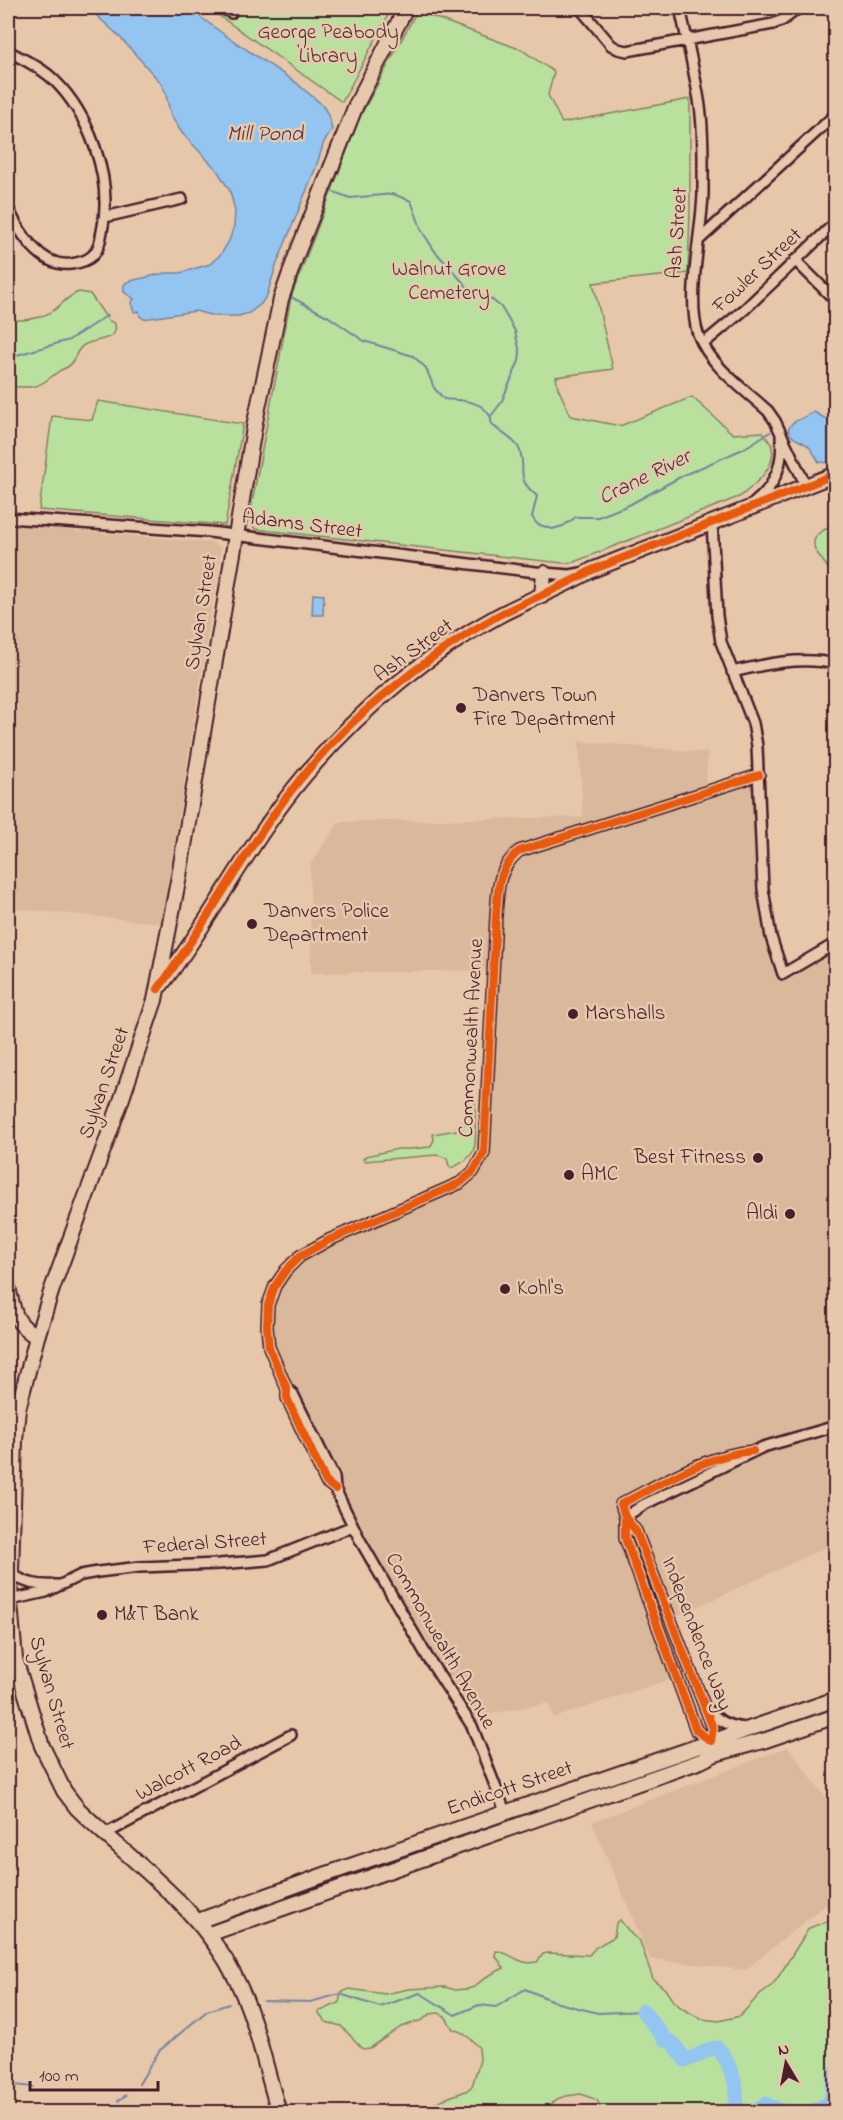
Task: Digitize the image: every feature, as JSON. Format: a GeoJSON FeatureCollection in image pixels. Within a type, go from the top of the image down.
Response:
{"type":"FeatureCollection","features":[{"type":"Feature","properties":{"kind":"main road","name":"Sylvan Street"},"geometry":{"type":"LineString","coordinates":[[279,2112],[247,2006],[236,1978],[209,1934],[198,1921],[77,1808],[53,1772],[42,1746],[12,1665],[9,1572],[14,1466],[18,1409],[37,1337],[52,1289],[143,1039],[158,989],[255,422],[285,289],[356,105],[406,8]]}},
{"type":"Feature","properties":{"kind":"main road"},"geometry":{"type":"LineString","coordinates":[[806,486],[836,474]]}},
{"type":"Feature","properties":{"kind":"main road","name":"Ash Street"},"geometry":{"type":"LineString","coordinates":[[158,989],[198,934],[274,813],[307,772],[350,726],[390,689],[462,637],[499,615],[592,570],[806,486]]}},
{"type":"Feature","properties":{"kind":"main road"},"geometry":{"type":"LineString","coordinates":[[542,596],[544,573]]}},
{"type":"Feature","properties":{"kind":"main road"},"geometry":{"type":"LineString","coordinates":[[8,1287],[17,1320],[23,1328],[37,1337]]}},
{"type":"Feature","properties":{"kind":"main road","name":"Endicott Street"},"geometry":{"type":"LineString","coordinates":[[209,1934],[701,1761],[713,1748],[749,1728],[836,1699]]}},
{"type":"Feature","properties":{"kind":"main road","name":"Endicott Street"},"geometry":{"type":"LineString","coordinates":[[198,1921],[506,1814],[713,1748],[766,1740],[836,1716]]}},
{"type":"Feature","properties":{"kind":"main road"},"geometry":{"type":"LineString","coordinates":[[506,1814],[511,1828]]}},
{"type":"Feature","properties":{"kind":"main road"},"geometry":{"type":"LineString","coordinates":[[288,1888],[293,1904]]}},
{"type":"Feature","properties":{"kind":"main road"},"geometry":{"type":"LineString","coordinates":[[223,1956],[228,1928]]}},
{"type":"Feature","properties":{"kind":"street"},"geometry":{"type":"LineString","coordinates":[[222,8],[233,10]]}},
{"type":"Feature","properties":{"kind":"street"},"geometry":{"type":"LineString","coordinates":[[580,8],[607,41],[618,49],[636,51],[773,24],[800,8]]}},
{"type":"Feature","properties":{"kind":"street","name":"Ash Street"},"geometry":{"type":"LineString","coordinates":[[680,8],[697,86],[702,128],[703,195],[695,279],[695,320],[704,344],[721,367],[768,411],[781,432],[806,486]]}},
{"type":"Feature","properties":{"kind":"street"},"geometry":{"type":"LineString","coordinates":[[8,51],[52,78],[78,109],[88,128],[96,151],[105,199],[105,217],[97,250],[91,257],[78,263],[55,264],[43,258],[32,246],[8,209]]}},
{"type":"Feature","properties":{"kind":"street"},"geometry":{"type":"LineString","coordinates":[[699,240],[836,114]]}},
{"type":"Feature","properties":{"kind":"street"},"geometry":{"type":"LineString","coordinates":[[105,217],[183,199]]}},
{"type":"Feature","properties":{"kind":"street","name":"Fowler Street"},"geometry":{"type":"LineString","coordinates":[[704,344],[745,309],[836,222]]}},
{"type":"Feature","properties":{"kind":"street"},"geometry":{"type":"LineString","coordinates":[[795,260],[836,300]]}},
{"type":"Feature","properties":{"kind":"street","name":"Ash Street"},"geometry":{"type":"LineString","coordinates":[[742,510],[765,494],[772,482],[782,458],[781,432]]}},
{"type":"Feature","properties":{"kind":"street","name":"Adams Street"},"geometry":{"type":"LineString","coordinates":[[8,518],[209,532],[544,573],[570,575],[592,570]]}},
{"type":"Feature","properties":{"kind":"street"},"geometry":{"type":"LineString","coordinates":[[712,522],[717,616],[721,642],[753,723],[759,775],[763,889],[771,938],[783,974],[836,944]]}},
{"type":"Feature","properties":{"kind":"street"},"geometry":{"type":"LineString","coordinates":[[732,672],[778,662],[836,664]]}},
{"type":"Feature","properties":{"kind":"street","name":"Commonwealth Avenue"},"geometry":{"type":"LineString","coordinates":[[506,1814],[468,1718],[428,1658],[353,1526],[335,1490],[334,1477],[293,1394],[287,1389],[269,1347],[268,1305],[275,1286],[300,1256],[329,1240],[460,1183],[473,1172],[484,1152],[499,884],[509,859],[519,851],[530,847],[759,775]]}},
{"type":"Feature","properties":{"kind":"street","name":"Independence Way"},"geometry":{"type":"LineString","coordinates":[[625,1517],[643,1505],[763,1447],[836,1426]]}},
{"type":"Feature","properties":{"kind":"street","name":"Independence Way"},"geometry":{"type":"LineString","coordinates":[[713,1748],[696,1730],[626,1538],[625,1517],[621,1504],[717,1457],[753,1452]]}},
{"type":"Feature","properties":{"kind":"street","name":"Independence Way"},"geometry":{"type":"LineString","coordinates":[[625,1517],[636,1531],[706,1708],[713,1728],[713,1748]]}},
{"type":"Feature","properties":{"kind":"street","name":"Federal Street"},"geometry":{"type":"LineString","coordinates":[[10,1600],[46,1592],[81,1575],[115,1569],[268,1560],[353,1526]]}},
{"type":"Feature","properties":{"kind":"street","name":"Federal Street"},"geometry":{"type":"LineString","coordinates":[[9,1572],[30,1584],[57,1585]]}},
{"type":"Feature","properties":{"kind":"street","name":"Independence Way"},"geometry":{"type":"LineString","coordinates":[[706,1708],[720,1722],[749,1728]]}},
{"type":"Feature","properties":{"kind":"street","name":"Walcott Road"},"geometry":{"type":"LineString","coordinates":[[105,1834],[291,1735]]}},
{"type":"Feature","properties":{"kind":"shaded area"},"geometry":{"type":"Polygon","coordinates":[[[8,525],[214,543],[221,548],[162,923],[8,908],[8,525]]]}},
{"type":"Feature","properties":{"kind":"shaded area"},"geometry":{"type":"Polygon","coordinates":[[[579,741],[708,753],[705,791],[759,775],[761,861],[782,974],[835,943],[835,1543],[665,1622],[685,1674],[554,1718],[548,1703],[468,1718],[360,1540],[280,1374],[267,1327],[275,1286],[300,1256],[460,1183],[484,1152],[494,970],[311,973],[310,865],[339,822],[583,817],[579,741]]]}},
{"type":"Feature","properties":{"kind":"shaded area"},"geometry":{"type":"Polygon","coordinates":[[[788,1747],[835,1810],[835,1897],[745,1970],[650,1959],[592,1822],[788,1747]]]}},
{"type":"Feature","properties":{"kind":"green space","name":"George Peabody Library"},"geometry":{"type":"Polygon","coordinates":[[[208,8],[392,8],[342,102],[208,8]]]}},
{"type":"Feature","properties":{"kind":"green space","name":"Walnut Grove Cemetery"},"geometry":{"type":"Polygon","coordinates":[[[417,11],[522,50],[554,72],[548,95],[562,123],[690,99],[688,273],[593,283],[613,369],[556,377],[558,388],[571,416],[620,426],[692,397],[733,434],[763,432],[771,444],[772,460],[764,474],[741,496],[574,562],[563,563],[255,529],[249,519],[291,297],[360,117],[417,11]]]}},
{"type":"Feature","properties":{"kind":"green space"},"geometry":{"type":"Polygon","coordinates":[[[79,292],[90,294],[108,320],[115,324],[113,334],[81,347],[70,365],[41,384],[30,387],[8,386],[8,320],[28,319],[48,314],[79,292]]]}},
{"type":"Feature","properties":{"kind":"green space"},"geometry":{"type":"Polygon","coordinates":[[[98,401],[243,424],[225,525],[39,510],[52,416],[92,420],[98,401]]]}},
{"type":"Feature","properties":{"kind":"green space"},"geometry":{"type":"Polygon","coordinates":[[[836,526],[835,578],[815,550],[814,540],[826,529],[836,526]]]}},
{"type":"Feature","properties":{"kind":"green space"},"geometry":{"type":"Polygon","coordinates":[[[471,1096],[474,1097],[475,1103],[475,1144],[471,1155],[460,1164],[451,1168],[447,1158],[437,1155],[364,1161],[366,1156],[398,1149],[430,1147],[434,1140],[433,1134],[462,1129],[471,1096]]]}},
{"type":"Feature","properties":{"kind":"green space"},"geometry":{"type":"Polygon","coordinates":[[[835,1918],[835,2112],[605,2112],[602,2111],[597,2100],[581,2094],[557,2099],[546,2109],[421,2112],[472,2086],[480,2060],[479,2048],[473,2042],[464,2034],[453,2029],[445,2016],[439,2013],[430,2014],[422,2020],[401,2027],[370,2048],[363,2049],[341,2026],[326,2022],[318,2012],[339,2003],[341,1993],[349,1989],[385,1994],[409,1989],[445,1987],[455,1990],[474,1987],[486,1977],[504,1968],[495,1955],[496,1951],[531,1963],[537,1962],[543,1954],[548,1953],[589,1955],[596,1947],[614,1937],[616,1923],[620,1920],[640,1941],[653,1979],[665,1989],[673,2001],[701,2019],[719,2021],[740,2016],[777,1979],[809,1928],[835,1918]]]}},
{"type":"Feature","properties":{"kind":"water","name":"Mill Pond"},"geometry":{"type":"Polygon","coordinates":[[[99,8],[188,8],[297,83],[319,102],[327,113],[332,130],[324,142],[267,295],[261,304],[249,313],[239,316],[214,316],[195,311],[144,319],[140,316],[139,311],[134,312],[131,303],[134,299],[124,292],[124,285],[130,281],[165,273],[180,273],[210,264],[221,254],[229,241],[234,226],[235,211],[230,191],[217,170],[182,133],[171,116],[165,91],[160,82],[119,36],[93,12],[99,8]]]}},
{"type":"Feature","properties":{"kind":"water"},"geometry":{"type":"Polygon","coordinates":[[[814,412],[835,424],[835,462],[819,462],[809,447],[794,438],[788,430],[792,423],[814,412]]]}},
{"type":"Feature","properties":{"kind":"water"},"geometry":{"type":"Polygon","coordinates":[[[313,594],[324,595],[323,615],[312,615],[313,594]]]}},
{"type":"Feature","properties":{"kind":"waterway"},"geometry":{"type":"LineString","coordinates":[[331,191],[350,198],[393,194],[411,201],[422,231],[434,250],[469,289],[491,299],[501,307],[515,331],[520,353],[519,361],[501,403],[491,416]]}},
{"type":"Feature","properties":{"kind":"waterway","name":"Crane River"},"geometry":{"type":"LineString","coordinates":[[291,297],[329,317],[364,341],[413,356],[426,368],[434,388],[444,399],[470,402],[486,410],[493,425],[515,443],[520,451],[523,479],[537,496],[532,517],[537,524],[552,529],[563,526],[576,517],[598,517],[629,505],[684,475],[743,449],[770,432]]}},
{"type":"Feature","properties":{"kind":"waterway"},"geometry":{"type":"LineString","coordinates":[[8,356],[69,340],[108,315]]}},
{"type":"Feature","properties":{"kind":"waterway"},"geometry":{"type":"LineString","coordinates":[[264,2001],[310,2002],[340,1994],[380,2007],[420,1993],[455,2015],[479,2005],[496,2007],[525,1989],[558,2003],[598,2013],[643,2011]]}},
{"type":"Feature","properties":{"kind":"waterway"},"geometry":{"type":"LineString","coordinates":[[139,2084],[159,2051],[207,2011],[229,2004]]}},
{"type":"Feature","properties":{"kind":"waterway"},"geometry":{"type":"LineString","coordinates":[[643,2011],[665,2039],[674,2044],[685,2060],[713,2048],[719,2050],[726,2059],[734,2079],[737,2112]]}},
{"type":"Feature","properties":{"kind":"waterway"},"geometry":{"type":"LineString","coordinates":[[811,2112],[821,2108],[830,2100],[836,2072]]}},
{"type":"Feature","properties":{"kind":"waterway"},"geometry":{"type":"LineString","coordinates":[[8,2088],[14,2085],[33,2087]]}},
{"type":"Feature","properties":{"kind":"waterway"},"geometry":{"type":"LineString","coordinates":[[118,2101],[126,2095]]}},
{"type":"Feature","properties":{"kind":"waterway"},"geometry":{"type":"LineString","coordinates":[[758,2112],[759,2108],[766,2104],[784,2112]]}},
{"type":"Feature","properties":{"kind":"cycle path"},"geometry":{"type":"LineString","coordinates":[[158,989],[259,836],[299,781],[354,721],[412,673],[497,616],[592,570],[836,474]]}},
{"type":"Feature","properties":{"kind":"cycle path"},"geometry":{"type":"LineString","coordinates":[[335,1489],[326,1482],[287,1398],[287,1389],[269,1347],[268,1305],[275,1286],[300,1256],[329,1240],[460,1183],[473,1172],[484,1153],[497,897],[506,865],[519,851],[759,775]]}},
{"type":"Feature","properties":{"kind":"cycle path"},"geometry":{"type":"LineString","coordinates":[[625,1517],[636,1531],[713,1728],[711,1741],[696,1730],[625,1538],[625,1517],[621,1504],[702,1464],[736,1453],[753,1451]]}},
{"type":"Feature","properties":{"kind":"place","name":"Danvers Town Fire Department"},"geometry":{"type":"Point","coordinates":[461,708]}},
{"type":"Feature","properties":{"kind":"place","name":"Danvers Police Department"},"geometry":{"type":"Point","coordinates":[252,924]}},
{"type":"Feature","properties":{"kind":"place","name":"Marshalls"},"geometry":{"type":"Point","coordinates":[573,1014]}},
{"type":"Feature","properties":{"kind":"place","name":"Best Fitness"},"geometry":{"type":"Point","coordinates":[758,1158]}},
{"type":"Feature","properties":{"kind":"place","name":"AMC"},"geometry":{"type":"Point","coordinates":[569,1175]}},
{"type":"Feature","properties":{"kind":"place","name":"Aldi"},"geometry":{"type":"Point","coordinates":[790,1214]}},
{"type":"Feature","properties":{"kind":"place","name":"Kohl's"},"geometry":{"type":"Point","coordinates":[505,1289]}},
{"type":"Feature","properties":{"kind":"place","name":"M&T Bank"},"geometry":{"type":"Point","coordinates":[102,1615]}}]}
